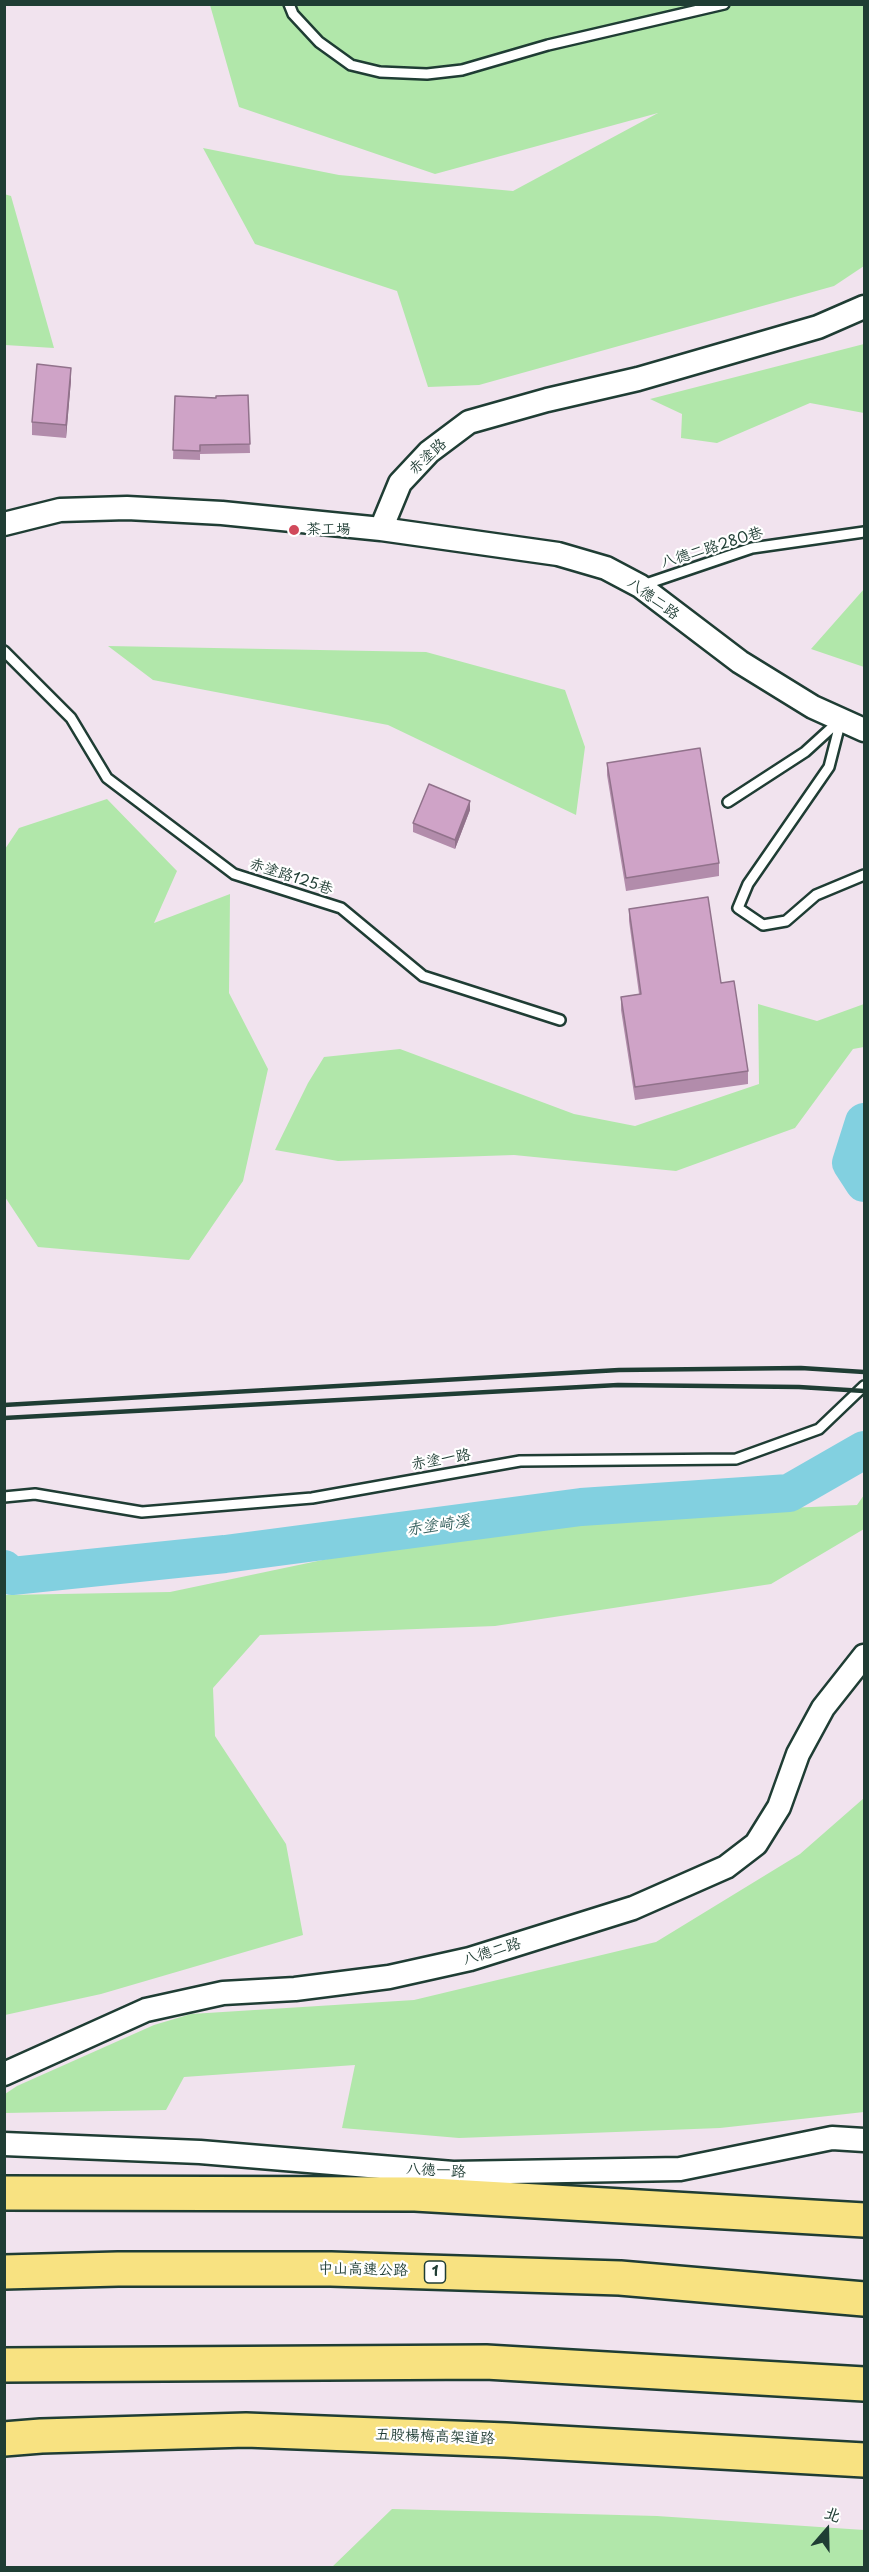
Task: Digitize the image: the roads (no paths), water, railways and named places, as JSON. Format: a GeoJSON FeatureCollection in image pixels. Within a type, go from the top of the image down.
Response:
{"type":"FeatureCollection","features":[{"type":"Feature","properties":{"kind":"highway"},"geometry":{"type":"LineString","coordinates":[[4,2193],[416,2194],[864,2220]]}},
{"type":"Feature","properties":{"kind":"highway","name":"中山高速公路"},"geometry":{"type":"LineString","coordinates":[[4,2272],[118,2269],[319,2269],[597,2277],[864,2299]]}},
{"type":"Feature","properties":{"kind":"highway"},"geometry":{"type":"LineString","coordinates":[[4,2365],[486,2362],[864,2384]]}},
{"type":"Feature","properties":{"kind":"highway","name":"五股楊梅高架道路"},"geometry":{"type":"LineString","coordinates":[[4,2439],[246,2430],[506,2440],[864,2460]]}},
{"type":"Feature","properties":{"kind":"street","name":"赤塗路"},"geometry":{"type":"LineString","coordinates":[[381,529],[400,483],[429,452],[469,422],[547,400],[638,379],[818,327],[864,307]]}},
{"type":"Feature","properties":{"kind":"street"},"geometry":{"type":"LineString","coordinates":[[4,524],[60,510],[127,508],[222,513],[381,529]]}},
{"type":"Feature","properties":{"kind":"street","name":"八德二路"},"geometry":{"type":"LineString","coordinates":[[381,529],[558,554],[606,568],[640,586],[740,662],[813,707],[864,730]]}},
{"type":"Feature","properties":{"kind":"street","name":"八德二路"},"geometry":{"type":"LineString","coordinates":[[4,2074],[146,2010],[224,1993],[295,1989],[389,1977],[470,1959],[633,1908],[726,1867],[756,1844],[779,1807],[798,1754],[823,1708],[864,1656]]}},
{"type":"Feature","properties":{"kind":"street","name":"八德一路"},"geometry":{"type":"LineString","coordinates":[[4,2144],[200,2152],[453,2173],[680,2169],[832,2138],[864,2140]]}},
{"type":"Feature","properties":{"kind":"lane"},"geometry":{"type":"LineString","coordinates":[[289,4],[293,14],[319,42],[351,65],[380,72],[427,74],[462,70],[548,45],[724,4]]}},
{"type":"Feature","properties":{"kind":"lane","name":"八德二路280巷"},"geometry":{"type":"LineString","coordinates":[[640,586],[753,548],[864,532]]}},
{"type":"Feature","properties":{"kind":"lane","name":"赤塗路125巷"},"geometry":{"type":"LineString","coordinates":[[4,651],[71,718],[107,778],[234,874],[341,908],[423,975],[560,1020]]}},
{"type":"Feature","properties":{"kind":"lane"},"geometry":{"type":"LineString","coordinates":[[728,802],[805,752],[841,720]]}},
{"type":"Feature","properties":{"kind":"lane"},"geometry":{"type":"LineString","coordinates":[[841,720],[829,767],[748,884],[738,908],[763,925],[786,921],[816,895],[864,875]]}},
{"type":"Feature","properties":{"kind":"lane","name":"赤塗一路"},"geometry":{"type":"LineString","coordinates":[[4,1497],[35,1494],[142,1512],[312,1498],[520,1461],[736,1459],[819,1429],[864,1386]]}},
{"type":"Feature","properties":{"kind":"waterway"},"geometry":{"type":"LineString","coordinates":[[864,1122],[851,1163],[864,1183]]}},
{"type":"Feature","properties":{"kind":"waterway","name":"赤塗崎溪"},"geometry":{"type":"LineString","coordinates":[[4,1569],[12,1576],[225,1554],[581,1507],[789,1493],[864,1450]]}},
{"type":"Feature","properties":{"kind":"railway"},"geometry":{"type":"LineString","coordinates":[[4,1405],[619,1370],[801,1368],[864,1372]]}},
{"type":"Feature","properties":{"kind":"railway"},"geometry":{"type":"LineString","coordinates":[[4,1418],[618,1385],[799,1387],[864,1391]]}},
{"type":"Feature","properties":{"kind":"place","name":"茶工場"},"geometry":{"type":"Point","coordinates":[294,530]}}]}
